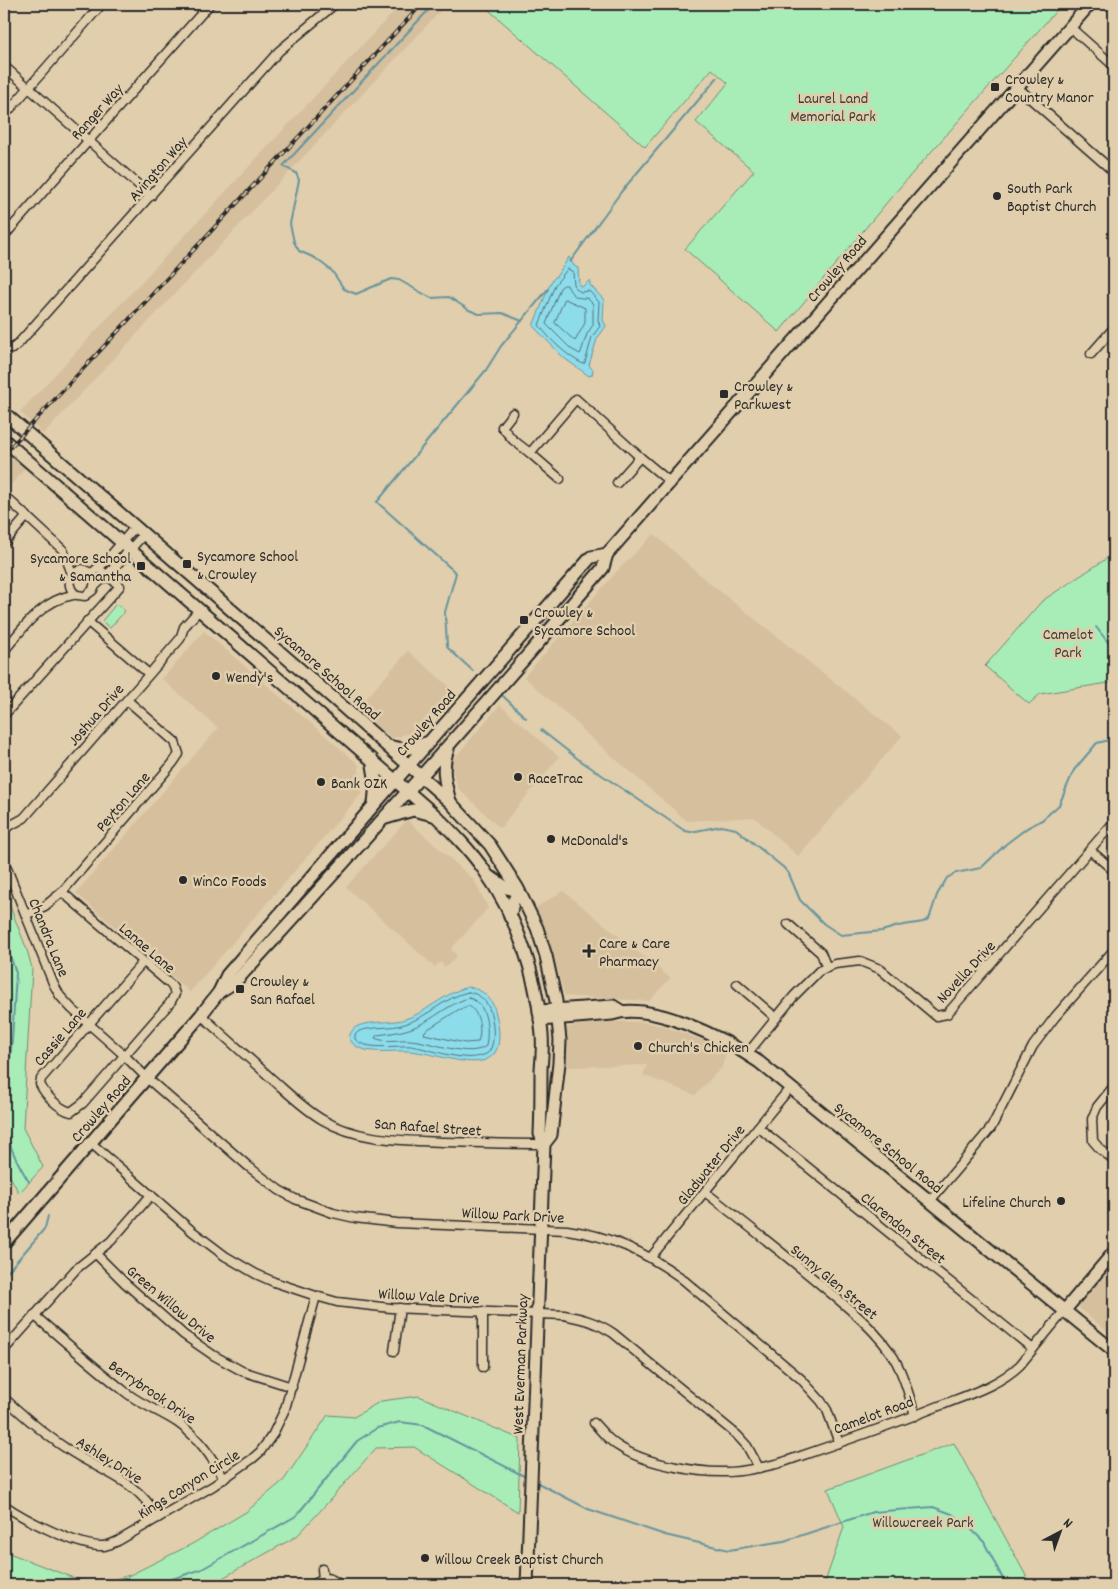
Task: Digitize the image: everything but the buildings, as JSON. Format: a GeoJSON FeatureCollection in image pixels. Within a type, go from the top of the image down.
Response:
{"type":"FeatureCollection","features":[{"type":"Feature","properties":{"kind":"main road","name":"Crowley Road"},"geometry":{"type":"LineString","coordinates":[[218,992],[235,982],[422,777],[603,568],[607,554],[1090,4]]}},
{"type":"Feature","properties":{"kind":"main road","name":"Sycamore School Road"},"geometry":{"type":"LineString","coordinates":[[4,413],[409,765],[451,803],[490,845],[504,864],[537,928],[546,956],[558,1014]]}},
{"type":"Feature","properties":{"kind":"main road"},"geometry":{"type":"LineString","coordinates":[[4,440],[409,791],[465,846],[485,871],[500,895],[510,917],[528,962],[540,1016]]}},
{"type":"Feature","properties":{"kind":"main road","name":"Crowley Road"},"geometry":{"type":"LineString","coordinates":[[4,1243],[202,1016],[218,992],[226,975],[428,742],[591,557],[607,554]]}},
{"type":"Feature","properties":{"kind":"main road"},"geometry":{"type":"LineString","coordinates":[[276,676],[290,660]]}},
{"type":"Feature","properties":{"kind":"main road"},"geometry":{"type":"LineString","coordinates":[[387,746],[406,749],[428,742]]}},
{"type":"Feature","properties":{"kind":"main road"},"geometry":{"type":"LineString","coordinates":[[450,745],[445,756],[444,770],[446,787],[451,803]]}},
{"type":"Feature","properties":{"kind":"main road"},"geometry":{"type":"LineString","coordinates":[[372,759],[376,784],[374,805]]}},
{"type":"Feature","properties":{"kind":"main road"},"geometry":{"type":"LineString","coordinates":[[384,819],[413,810],[436,816]]}},
{"type":"Feature","properties":{"kind":"main road"},"geometry":{"type":"LineString","coordinates":[[485,871],[507,888],[519,891],[513,902],[510,917]]}},
{"type":"Feature","properties":{"kind":"main road"},"geometry":{"type":"LineString","coordinates":[[248,967],[254,953],[284,917],[288,905]]}},
{"type":"Feature","properties":{"kind":"main road","name":"Sycamore School Road"},"geometry":{"type":"LineString","coordinates":[[540,1016],[612,1014],[621,1011],[652,1014],[669,1018],[709,1034],[747,1054],[1114,1351]]}},
{"type":"Feature","properties":{"kind":"main road","name":"West Everman Parkway"},"geometry":{"type":"LineString","coordinates":[[544,1144],[551,1135],[559,1063],[558,1014]]}},
{"type":"Feature","properties":{"kind":"main road","name":"West Everman Parkway"},"geometry":{"type":"LineString","coordinates":[[527,1585],[544,1144],[540,1134],[542,1037],[540,1016]]}},
{"type":"Feature","properties":{"kind":"main road","name":"Camelot Road"},"geometry":{"type":"LineString","coordinates":[[1065,1310],[1114,1252]]}},
{"type":"Feature","properties":{"kind":"street"},"geometry":{"type":"LineString","coordinates":[[4,116],[102,4]]}},
{"type":"Feature","properties":{"kind":"street","name":"Ranger Way"},"geometry":{"type":"LineString","coordinates":[[4,236],[210,4]]}},
{"type":"Feature","properties":{"kind":"street","name":"Avington Way"},"geometry":{"type":"LineString","coordinates":[[4,346],[12,349],[18,344],[279,51],[335,4]]}},
{"type":"Feature","properties":{"kind":"street"},"geometry":{"type":"LineString","coordinates":[[1070,27],[1114,66]]}},
{"type":"Feature","properties":{"kind":"street"},"geometry":{"type":"LineString","coordinates":[[4,66],[151,196]]}},
{"type":"Feature","properties":{"kind":"street"},"geometry":{"type":"LineString","coordinates":[[1017,87],[1114,172]]}},
{"type":"Feature","properties":{"kind":"street"},"geometry":{"type":"LineString","coordinates":[[1091,354],[1114,328]]}},
{"type":"Feature","properties":{"kind":"street"},"geometry":{"type":"LineString","coordinates":[[1108,336],[1114,342]]}},
{"type":"Feature","properties":{"kind":"street"},"geometry":{"type":"LineString","coordinates":[[530,453],[576,399],[670,482]]}},
{"type":"Feature","properties":{"kind":"street"},"geometry":{"type":"LineString","coordinates":[[513,413],[502,427],[513,440],[560,479]]}},
{"type":"Feature","properties":{"kind":"street"},"geometry":{"type":"LineString","coordinates":[[617,483],[640,457]]}},
{"type":"Feature","properties":{"kind":"street"},"geometry":{"type":"LineString","coordinates":[[9,500],[63,550],[72,574],[69,582],[70,587],[75,594]]}},
{"type":"Feature","properties":{"kind":"street"},"geometry":{"type":"LineString","coordinates":[[4,543],[27,516]]}},
{"type":"Feature","properties":{"kind":"street"},"geometry":{"type":"LineString","coordinates":[[91,573],[126,546],[140,530]]}},
{"type":"Feature","properties":{"kind":"street"},"geometry":{"type":"LineString","coordinates":[[4,651],[35,614],[49,603],[75,594],[85,596],[90,594],[106,574],[112,570],[126,546]]}},
{"type":"Feature","properties":{"kind":"street"},"geometry":{"type":"LineString","coordinates":[[4,715],[120,586],[98,568]]}},
{"type":"Feature","properties":{"kind":"street"},"geometry":{"type":"LineString","coordinates":[[72,574],[82,569],[91,573],[96,581],[95,586]]}},
{"type":"Feature","properties":{"kind":"street","name":"Joshua Drive"},"geometry":{"type":"LineString","coordinates":[[4,829],[24,818],[180,639],[184,627],[200,609]]}},
{"type":"Feature","properties":{"kind":"street"},"geometry":{"type":"LineString","coordinates":[[87,621],[149,674]]}},
{"type":"Feature","properties":{"kind":"street","name":"Peyton Lane"},"geometry":{"type":"LineString","coordinates":[[26,915],[45,906],[62,892],[180,754],[175,742],[127,700]]}},
{"type":"Feature","properties":{"kind":"street","name":"Novella Drive"},"geometry":{"type":"LineString","coordinates":[[747,1054],[794,996],[819,971],[835,964],[860,961],[880,969],[936,1016],[947,1014],[1114,822]]}},
{"type":"Feature","properties":{"kind":"street"},"geometry":{"type":"LineString","coordinates":[[1090,850],[1114,872]]}},
{"type":"Feature","properties":{"kind":"street","name":"Chandra Lane"},"geometry":{"type":"LineString","coordinates":[[4,862],[60,996],[148,1078]]}},
{"type":"Feature","properties":{"kind":"street","name":"Lanae Lane"},"geometry":{"type":"LineString","coordinates":[[62,892],[173,988],[175,994],[170,1003],[124,1055]]}},
{"type":"Feature","properties":{"kind":"street"},"geometry":{"type":"LineString","coordinates":[[788,924],[821,953],[827,968]]}},
{"type":"Feature","properties":{"kind":"street"},"geometry":{"type":"LineString","coordinates":[[930,1201],[991,1128],[1033,1046],[1055,1017],[1114,950]]}},
{"type":"Feature","properties":{"kind":"street","name":"Cassie Lane"},"geometry":{"type":"LineString","coordinates":[[124,1055],[83,1103],[71,1112],[59,1106],[42,1089],[40,1084],[41,1079],[142,962]]}},
{"type":"Feature","properties":{"kind":"street"},"geometry":{"type":"LineString","coordinates":[[737,984],[776,1018]]}},
{"type":"Feature","properties":{"kind":"street","name":"San Rafael Street"},"geometry":{"type":"LineString","coordinates":[[202,1016],[305,1107],[323,1120],[346,1130],[360,1135],[396,1140],[544,1144]]}},
{"type":"Feature","properties":{"kind":"street","name":"Willow Park Drive"},"geometry":{"type":"LineString","coordinates":[[148,1078],[249,1167],[279,1190],[317,1208],[355,1218],[397,1223],[541,1229],[586,1233],[604,1237],[651,1257],[680,1277],[801,1379],[827,1410],[839,1443]]}},
{"type":"Feature","properties":{"kind":"street"},"geometry":{"type":"LineString","coordinates":[[1114,1086],[1097,1107],[1092,1119],[1093,1141],[1114,1160]]}},
{"type":"Feature","properties":{"kind":"street","name":"Gladwater Drive"},"geometry":{"type":"LineString","coordinates":[[651,1257],[790,1088]]}},
{"type":"Feature","properties":{"kind":"street","name":"Clarendon Street"},"geometry":{"type":"LineString","coordinates":[[758,1126],[1033,1349]]}},
{"type":"Feature","properties":{"kind":"street","name":"Willow Vale Drive"},"geometry":{"type":"LineString","coordinates":[[91,1143],[224,1256],[274,1282],[338,1302],[400,1308],[564,1315],[590,1320],[613,1333],[738,1435],[747,1446],[759,1468]]}},
{"type":"Feature","properties":{"kind":"street","name":"Sunny Glen Street"},"geometry":{"type":"LineString","coordinates":[[705,1192],[815,1280],[876,1334],[895,1361],[915,1416]]}},
{"type":"Feature","properties":{"kind":"street"},"geometry":{"type":"LineString","coordinates":[[4,1350],[76,1269],[111,1241],[151,1195]]}},
{"type":"Feature","properties":{"kind":"street","name":"Green Willow Drive"},"geometry":{"type":"LineString","coordinates":[[96,1254],[125,1283],[184,1335],[213,1356],[242,1371],[292,1387]]}},
{"type":"Feature","properties":{"kind":"street","name":"Kings Canyon Circle"},"geometry":{"type":"LineString","coordinates":[[4,1505],[28,1519],[69,1538],[103,1546],[118,1541],[224,1479],[256,1456],[273,1434],[285,1409],[292,1387],[316,1296]]}},
{"type":"Feature","properties":{"kind":"street"},"geometry":{"type":"LineString","coordinates":[[394,1351],[400,1308]]}},
{"type":"Feature","properties":{"kind":"street","name":"Camelot Road"},"geometry":{"type":"LineString","coordinates":[[594,1423],[612,1442],[624,1450],[677,1467],[710,1472],[727,1472],[780,1463],[915,1416],[987,1388],[1012,1372],[1065,1310]]}},
{"type":"Feature","properties":{"kind":"street"},"geometry":{"type":"LineString","coordinates":[[483,1311],[483,1367]]}},
{"type":"Feature","properties":{"kind":"street","name":"Berrybrook Drive"},"geometry":{"type":"LineString","coordinates":[[34,1315],[96,1369],[131,1396],[187,1430],[207,1451],[224,1479]]}},
{"type":"Feature","properties":{"kind":"street","name":"Ashley Drive"},"geometry":{"type":"LineString","coordinates":[[4,1398],[41,1430],[79,1457],[120,1478],[138,1492],[152,1506],[158,1518]]}},
{"type":"Feature","properties":{"kind":"street"},"geometry":{"type":"LineString","coordinates":[[322,1569],[323,1579]]}},
{"type":"Feature","properties":{"kind":"street"},"geometry":{"type":"LineString","coordinates":[[313,1585],[323,1579],[332,1578],[340,1585]]}},
{"type":"Feature","properties":{"kind":"shaded area"},"geometry":{"type":"Polygon","coordinates":[[[401,4],[447,4],[43,434],[20,412],[401,4]]]}},
{"type":"Feature","properties":{"kind":"shaded area"},"geometry":{"type":"Polygon","coordinates":[[[4,450],[25,468],[4,493],[4,450]]]}},
{"type":"Feature","properties":{"kind":"shaded area"},"geometry":{"type":"Polygon","coordinates":[[[654,534],[708,582],[902,736],[798,856],[754,817],[687,821],[524,677],[618,570],[654,534]]]}},
{"type":"Feature","properties":{"kind":"shaded area"},"geometry":{"type":"Polygon","coordinates":[[[204,631],[358,764],[362,793],[190,992],[76,893],[218,728],[162,679],[204,631]]]}},
{"type":"Feature","properties":{"kind":"shaded area"},"geometry":{"type":"Polygon","coordinates":[[[408,651],[452,689],[413,732],[392,738],[356,710],[408,651]]]}},
{"type":"Feature","properties":{"kind":"shaded area"},"geometry":{"type":"Polygon","coordinates":[[[500,705],[559,757],[500,828],[458,788],[452,769],[452,761],[500,705]]]}},
{"type":"Feature","properties":{"kind":"shaded area"},"geometry":{"type":"Polygon","coordinates":[[[407,820],[474,880],[488,908],[451,949],[457,956],[445,967],[440,962],[435,967],[346,887],[407,820]]]}},
{"type":"Feature","properties":{"kind":"shaded area"},"geometry":{"type":"Polygon","coordinates":[[[563,891],[670,978],[649,1001],[565,996],[549,941],[535,908],[563,891]]]}},
{"type":"Feature","properties":{"kind":"shaded area"},"geometry":{"type":"Polygon","coordinates":[[[588,1022],[642,1022],[663,1026],[727,1049],[722,1067],[695,1095],[643,1075],[647,1065],[564,1067],[565,1028],[588,1022]]]}},
{"type":"Feature","properties":{"kind":"shaded area"},"geometry":{"type":"Polygon","coordinates":[[[1114,1262],[1114,1337],[1078,1307],[1114,1262]]]}},
{"type":"Feature","properties":{"kind":"green space","name":"Laurel Land Memorial Park"},"geometry":{"type":"Polygon","coordinates":[[[482,4],[1062,4],[893,195],[779,332],[685,249],[754,171],[696,122],[728,83],[712,69],[645,147],[482,4]]]}},
{"type":"Feature","properties":{"kind":"green space","name":"Camelot Park"},"geometry":{"type":"Polygon","coordinates":[[[1114,549],[1114,682],[1040,694],[1029,704],[985,666],[1042,601],[1106,559],[1114,549]]]}},
{"type":"Feature","properties":{"kind":"green space"},"geometry":{"type":"Polygon","coordinates":[[[116,604],[125,611],[110,628],[102,621],[116,604]]]}},
{"type":"Feature","properties":{"kind":"green space"},"geometry":{"type":"Polygon","coordinates":[[[4,891],[32,968],[23,1128],[43,1167],[19,1193],[4,1165],[4,891]]]}},
{"type":"Feature","properties":{"kind":"green space"},"geometry":{"type":"Polygon","coordinates":[[[419,1396],[520,1439],[518,1512],[414,1447],[376,1448],[297,1536],[210,1585],[4,1585],[4,1551],[76,1579],[101,1583],[130,1575],[192,1544],[246,1512],[284,1480],[328,1415],[354,1417],[381,1401],[419,1396]]]}},
{"type":"Feature","properties":{"kind":"green space","name":"Willowcreek Park"},"geometry":{"type":"Polygon","coordinates":[[[954,1443],[1031,1585],[824,1585],[844,1527],[828,1489],[954,1443]]]}},
{"type":"Feature","properties":{"kind":"water"},"geometry":{"type":"Polygon","coordinates":[[[569,257],[574,266],[578,268],[579,285],[582,287],[590,280],[590,285],[604,300],[603,320],[606,326],[597,339],[589,365],[593,370],[592,375],[589,376],[564,358],[533,326],[551,282],[569,257]]]}},
{"type":"Feature","properties":{"kind":"water"},"geometry":{"type":"Polygon","coordinates":[[[468,987],[483,992],[490,999],[495,1009],[499,1037],[495,1052],[486,1060],[473,1062],[408,1051],[366,1050],[358,1047],[349,1037],[354,1029],[360,1025],[397,1021],[411,1017],[451,994],[468,987]]]}},
{"type":"Feature","properties":{"kind":"waterway"},"geometry":{"type":"LineString","coordinates":[[434,4],[283,166],[296,173],[299,180],[290,224],[294,242],[299,251],[315,258],[332,271],[344,289],[356,294],[391,279],[399,280],[431,298],[449,297],[479,314],[502,313],[522,321]]}},
{"type":"Feature","properties":{"kind":"waterway"},"geometry":{"type":"LineString","coordinates":[[570,262],[621,192],[717,78]]}},
{"type":"Feature","properties":{"kind":"waterway"},"geometry":{"type":"LineString","coordinates":[[473,671],[447,645],[445,612],[456,573],[377,502],[486,370],[501,346],[548,289]]}},
{"type":"Feature","properties":{"kind":"waterway"},"geometry":{"type":"LineString","coordinates":[[1096,627],[1114,650]]}},
{"type":"Feature","properties":{"kind":"waterway"},"geometry":{"type":"LineString","coordinates":[[503,696],[526,718]]}},
{"type":"Feature","properties":{"kind":"waterway"},"geometry":{"type":"LineString","coordinates":[[541,730],[578,759],[685,831],[691,832],[721,826],[736,829],[784,868],[789,874],[800,900],[824,924],[841,935],[882,931],[929,919],[937,895],[947,878],[956,873],[981,868],[1006,844],[1027,828],[1042,820],[1059,805],[1074,770],[1097,743],[1114,739]]}},
{"type":"Feature","properties":{"kind":"waterway"},"geometry":{"type":"LineString","coordinates":[[4,938],[16,973],[12,1040],[4,1113]]}},
{"type":"Feature","properties":{"kind":"waterway"},"geometry":{"type":"LineString","coordinates":[[4,1119],[10,1144],[29,1182]]}},
{"type":"Feature","properties":{"kind":"waterway"},"geometry":{"type":"LineString","coordinates":[[4,1276],[45,1228],[48,1216]]}},
{"type":"Feature","properties":{"kind":"waterway"},"geometry":{"type":"LineString","coordinates":[[160,1585],[202,1569],[296,1516],[357,1441],[377,1428],[400,1422],[423,1425],[528,1478]]}},
{"type":"Feature","properties":{"kind":"waterway"},"geometry":{"type":"LineString","coordinates":[[536,1482],[588,1509],[665,1535],[729,1550],[784,1541],[873,1512],[933,1507],[952,1514],[968,1526],[984,1542],[1006,1585]]}},
{"type":"Feature","properties":{"kind":"waterway"},"geometry":{"type":"LineString","coordinates":[[4,1578],[19,1585]]}},
{"type":"Feature","properties":{"kind":"railway"},"geometry":{"type":"LineString","coordinates":[[4,454],[422,4]]}},
{"type":"Feature","properties":{"kind":"place","name":"Crowley & Country Manor"},"geometry":{"type":"Point","coordinates":[995,87]}},
{"type":"Feature","properties":{"kind":"place","name":"South Park Baptist Church"},"geometry":{"type":"Point","coordinates":[997,196]}},
{"type":"Feature","properties":{"kind":"place","name":"Crowley & Parkwest"},"geometry":{"type":"Point","coordinates":[724,394]}},
{"type":"Feature","properties":{"kind":"place","name":"Sycamore School & Crowley"},"geometry":{"type":"Point","coordinates":[187,564]}},
{"type":"Feature","properties":{"kind":"place","name":"Sycamore School & Samantha"},"geometry":{"type":"Point","coordinates":[141,566]}},
{"type":"Feature","properties":{"kind":"place","name":"Crowley & Sycamore School"},"geometry":{"type":"Point","coordinates":[524,620]}},
{"type":"Feature","properties":{"kind":"place","name":"Wendy's"},"geometry":{"type":"Point","coordinates":[216,676]}},
{"type":"Feature","properties":{"kind":"place","name":"RaceTrac"},"geometry":{"type":"Point","coordinates":[518,777]}},
{"type":"Feature","properties":{"kind":"place","name":"Bank OZK"},"geometry":{"type":"Point","coordinates":[321,782]}},
{"type":"Feature","properties":{"kind":"place","name":"McDonald's"},"geometry":{"type":"Point","coordinates":[551,839]}},
{"type":"Feature","properties":{"kind":"place","name":"WinCo Foods"},"geometry":{"type":"Point","coordinates":[183,880]}},
{"type":"Feature","properties":{"kind":"place","name":"Care & Care Pharmacy"},"geometry":{"type":"Point","coordinates":[589,951]}},
{"type":"Feature","properties":{"kind":"place","name":"Crowley & San Rafael"},"geometry":{"type":"Point","coordinates":[240,989]}},
{"type":"Feature","properties":{"kind":"place","name":"Church's Chicken"},"geometry":{"type":"Point","coordinates":[638,1046]}},
{"type":"Feature","properties":{"kind":"place","name":"Lifeline Church"},"geometry":{"type":"Point","coordinates":[1061,1201]}},
{"type":"Feature","properties":{"kind":"place","name":"Willow Creek Baptist Church"},"geometry":{"type":"Point","coordinates":[425,1558]}}]}
